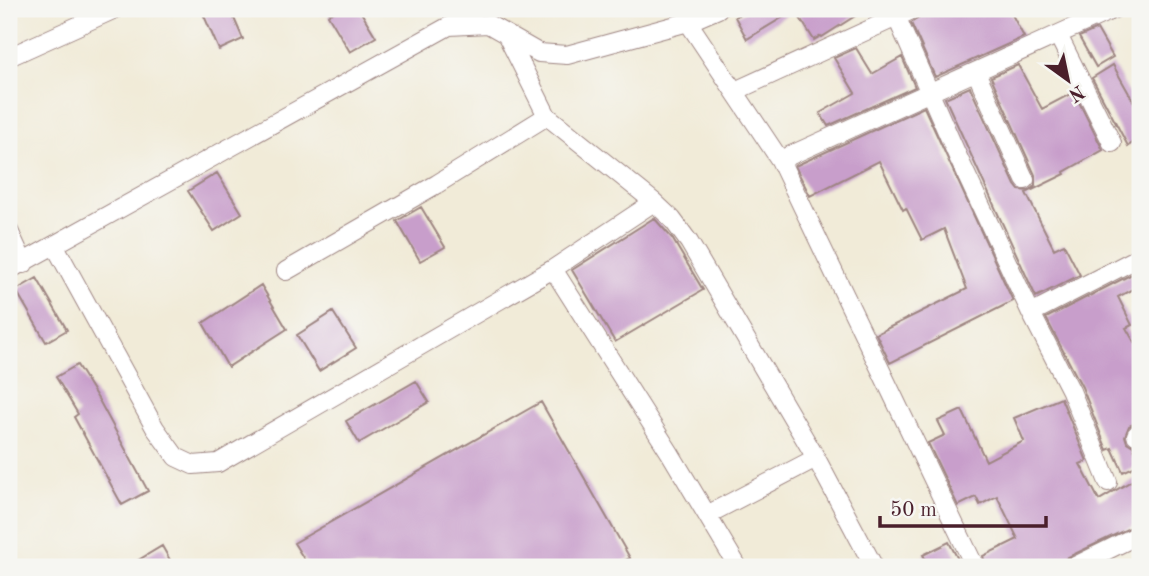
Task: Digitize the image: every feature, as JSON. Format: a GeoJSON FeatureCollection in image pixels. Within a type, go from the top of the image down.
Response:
{"type":"FeatureCollection","features":[{"type":"Feature","properties":{"kind":"street"},"geometry":{"type":"LineString","coordinates":[[9,57],[115,9]]}},
{"type":"Feature","properties":{"kind":"street"},"geometry":{"type":"LineString","coordinates":[[9,231],[16,267],[449,26],[488,24],[539,53],[567,55],[688,22],[718,9]]}},
{"type":"Feature","properties":{"kind":"street"},"geometry":{"type":"LineString","coordinates":[[735,91],[895,13],[914,9]]}},
{"type":"Feature","properties":{"kind":"street"},"geometry":{"type":"LineString","coordinates":[[780,160],[1114,9]]}},
{"type":"Feature","properties":{"kind":"street"},"geometry":{"type":"LineString","coordinates":[[895,13],[958,157],[1031,313],[1071,391],[1108,482]]}},
{"type":"Feature","properties":{"kind":"street"},"geometry":{"type":"LineString","coordinates":[[688,22],[780,160],[975,567]]}},
{"type":"Feature","properties":{"kind":"street"},"geometry":{"type":"LineString","coordinates":[[506,34],[547,116],[654,202],[672,219],[689,242],[816,458],[874,567]]}},
{"type":"Feature","properties":{"kind":"street"},"geometry":{"type":"LineString","coordinates":[[1058,35],[1112,143]]}},
{"type":"Feature","properties":{"kind":"street"},"geometry":{"type":"LineString","coordinates":[[976,72],[1025,180]]}},
{"type":"Feature","properties":{"kind":"street"},"geometry":{"type":"LineString","coordinates":[[286,271],[437,184],[547,116]]}},
{"type":"Feature","properties":{"kind":"street"},"geometry":{"type":"LineString","coordinates":[[55,246],[155,428],[176,457],[193,465],[218,463],[553,269],[654,202]]}},
{"type":"Feature","properties":{"kind":"street"},"geometry":{"type":"LineString","coordinates":[[1031,313],[1140,257]]}},
{"type":"Feature","properties":{"kind":"street"},"geometry":{"type":"LineString","coordinates":[[553,269],[738,567]]}},
{"type":"Feature","properties":{"kind":"street"},"geometry":{"type":"LineString","coordinates":[[707,515],[816,458]]}},
{"type":"Feature","properties":{"kind":"street"},"geometry":{"type":"LineString","coordinates":[[1073,567],[1140,534]]}},
{"type":"Feature","properties":{"kind":"building"},"geometry":{"type":"Polygon","coordinates":[[[201,9],[230,9],[243,39],[219,50],[201,9]]]}},
{"type":"Feature","properties":{"kind":"building"},"geometry":{"type":"Polygon","coordinates":[[[339,9],[359,9],[376,37],[350,52],[328,15],[339,9]]]}},
{"type":"Feature","properties":{"kind":"building"},"geometry":{"type":"Polygon","coordinates":[[[749,9],[866,9],[814,40],[795,10],[747,39],[735,17],[749,9]]]}},
{"type":"Feature","properties":{"kind":"building"},"geometry":{"type":"Polygon","coordinates":[[[932,9],[1009,9],[1024,37],[935,77],[911,23],[932,9]]]}},
{"type":"Feature","properties":{"kind":"building"},"geometry":{"type":"Polygon","coordinates":[[[1097,29],[1113,57],[1096,67],[1079,37],[1097,29]]]}},
{"type":"Feature","properties":{"kind":"building"},"geometry":{"type":"Polygon","coordinates":[[[856,48],[872,74],[902,57],[915,87],[828,126],[820,113],[855,93],[834,58],[856,48]]]}},
{"type":"Feature","properties":{"kind":"building"},"geometry":{"type":"Polygon","coordinates":[[[1018,65],[1042,109],[1074,92],[1103,150],[1064,172],[1065,174],[1026,193],[1054,249],[1064,244],[1080,275],[1036,297],[945,98],[970,87],[1015,185],[1019,190],[1029,191],[1035,186],[1035,175],[991,77],[1018,65]]]}},
{"type":"Feature","properties":{"kind":"building"},"geometry":{"type":"Polygon","coordinates":[[[1113,65],[1140,113],[1140,138],[1128,146],[1092,78],[1113,65]]]}},
{"type":"Feature","properties":{"kind":"building"},"geometry":{"type":"Polygon","coordinates":[[[924,107],[1013,301],[890,363],[876,334],[967,289],[944,229],[922,240],[906,208],[903,210],[879,161],[810,196],[795,166],[924,107]]]}},
{"type":"Feature","properties":{"kind":"building"},"geometry":{"type":"Polygon","coordinates":[[[217,173],[242,213],[214,231],[188,191],[217,173]]]}},
{"type":"Feature","properties":{"kind":"building"},"geometry":{"type":"Polygon","coordinates":[[[421,207],[445,247],[420,261],[397,221],[421,207]]]}},
{"type":"Feature","properties":{"kind":"building"},"geometry":{"type":"Polygon","coordinates":[[[654,218],[672,238],[703,290],[615,342],[572,270],[654,218]]]}},
{"type":"Feature","properties":{"kind":"building"},"geometry":{"type":"Polygon","coordinates":[[[1140,270],[1140,285],[1118,297],[1132,325],[1126,328],[1140,352],[1140,421],[1129,426],[1125,436],[1127,442],[1133,446],[1140,464],[1123,472],[1112,448],[1107,450],[1082,387],[1046,318],[1140,270]]]}},
{"type":"Feature","properties":{"kind":"building"},"geometry":{"type":"Polygon","coordinates":[[[37,278],[67,330],[46,342],[16,290],[37,278]]]}},
{"type":"Feature","properties":{"kind":"building"},"geometry":{"type":"Polygon","coordinates":[[[261,285],[287,329],[228,367],[203,323],[261,285]]]}},
{"type":"Feature","properties":{"kind":"building"},"geometry":{"type":"Polygon","coordinates":[[[333,312],[356,348],[319,371],[297,335],[333,312]]]}},
{"type":"Feature","properties":{"kind":"building"},"geometry":{"type":"Polygon","coordinates":[[[77,365],[148,491],[122,505],[74,417],[78,414],[56,377],[77,365]]]}},
{"type":"Feature","properties":{"kind":"building"},"geometry":{"type":"Polygon","coordinates":[[[416,381],[429,402],[359,443],[346,421],[416,381]]]}},
{"type":"Feature","properties":{"kind":"building"},"geometry":{"type":"Polygon","coordinates":[[[1061,398],[1087,461],[1080,464],[1099,500],[1140,476],[1140,523],[1068,557],[1063,561],[1062,567],[986,567],[983,556],[1018,539],[997,496],[980,505],[976,497],[958,506],[928,443],[945,435],[938,421],[962,410],[986,461],[1024,441],[1014,418],[1061,398]]]}},
{"type":"Feature","properties":{"kind":"building"},"geometry":{"type":"Polygon","coordinates":[[[541,402],[630,558],[624,561],[628,567],[309,567],[294,543],[541,402]]]}},
{"type":"Feature","properties":{"kind":"building"},"geometry":{"type":"Polygon","coordinates":[[[949,542],[962,567],[930,567],[923,555],[949,542]]]}},
{"type":"Feature","properties":{"kind":"building"},"geometry":{"type":"Polygon","coordinates":[[[162,546],[174,567],[127,567],[162,546]]]}}]}
